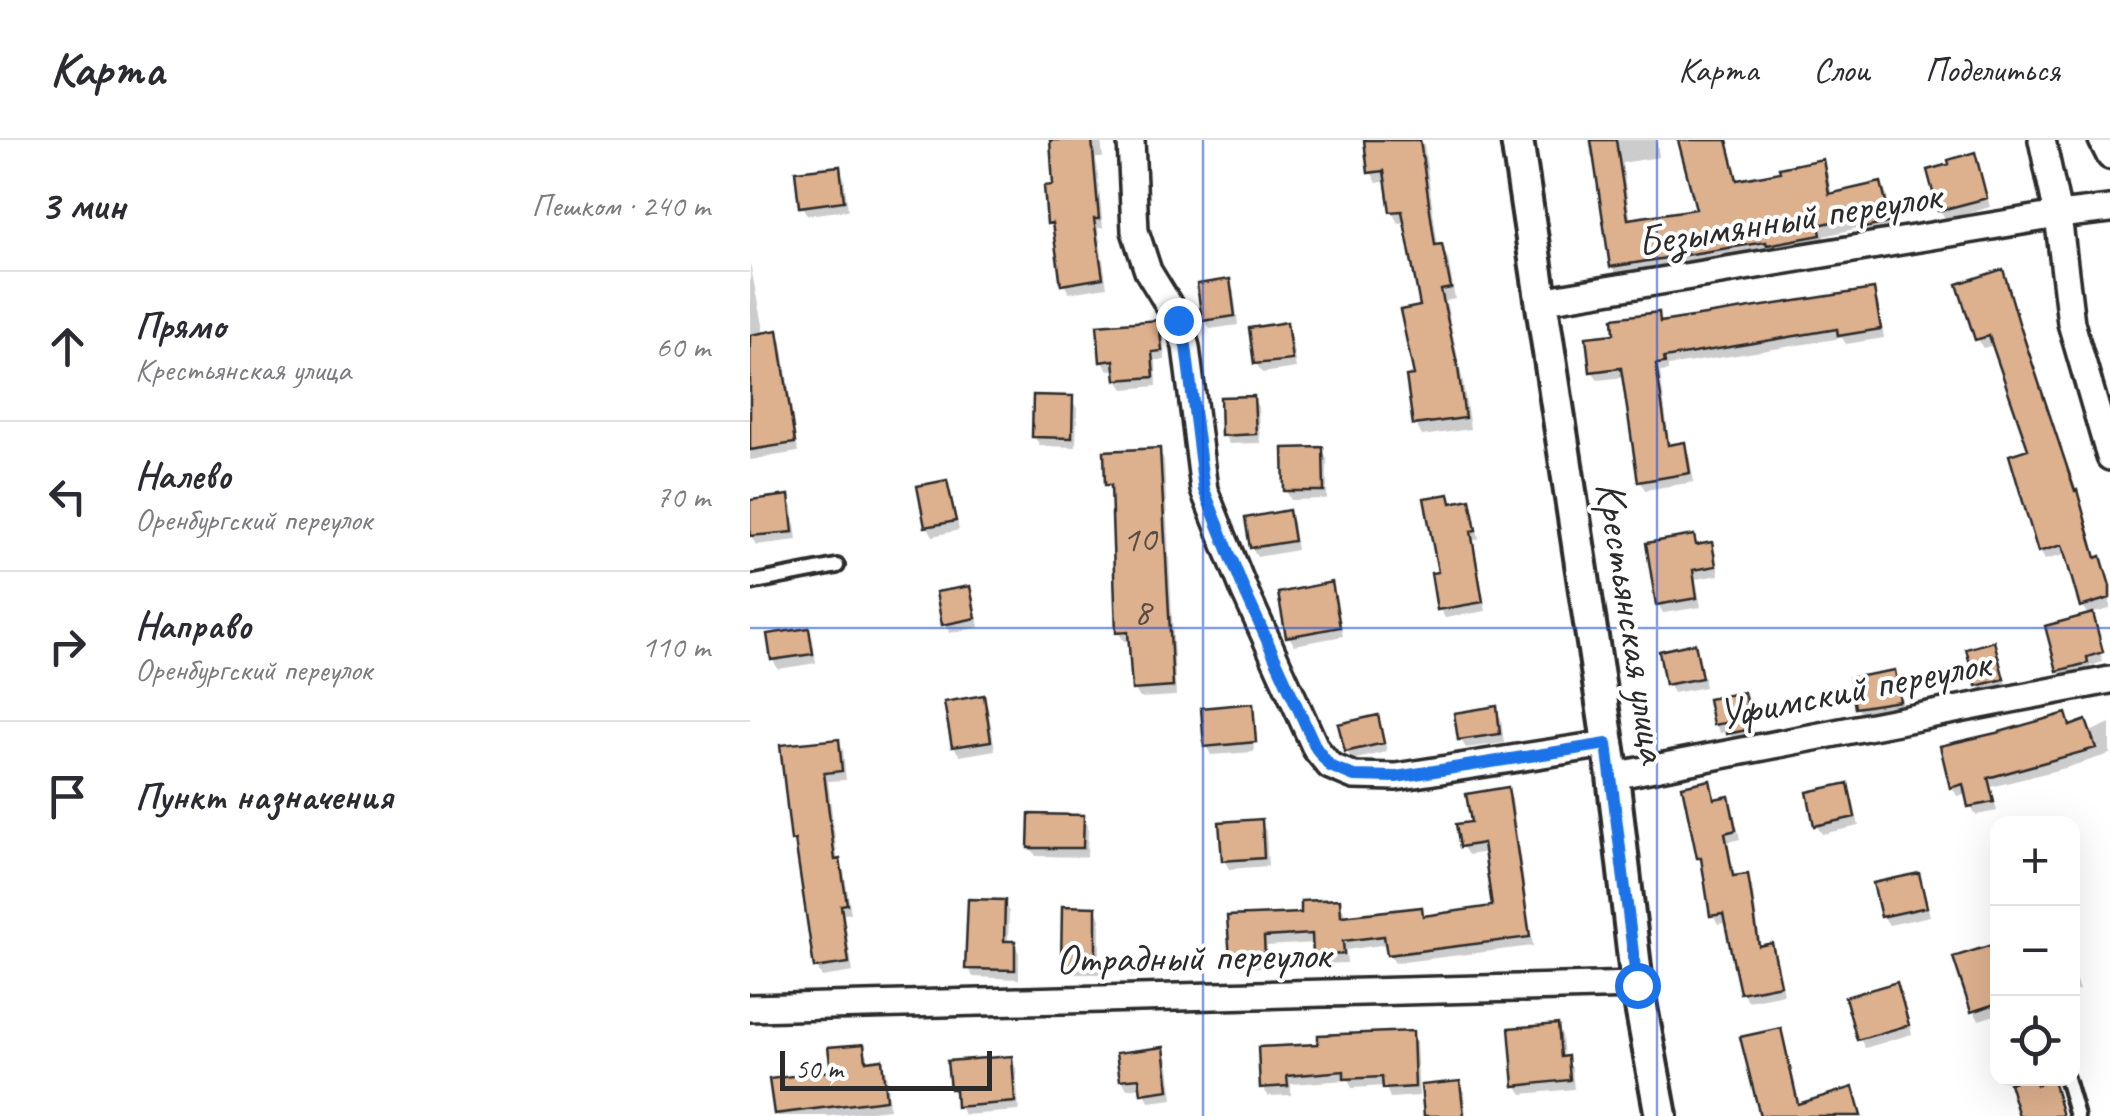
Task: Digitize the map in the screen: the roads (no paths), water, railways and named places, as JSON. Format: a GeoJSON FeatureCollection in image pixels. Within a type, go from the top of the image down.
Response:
{"type":"FeatureCollection","features":[{"type":"Feature","properties":{"kind":"street"},"geometry":{"type":"LineString","coordinates":[[1132,140],[1135,231],[1148,271],[1178,320],[1186,346],[1204,490],[1245,592],[1316,748],[1330,766],[1354,776],[1396,777],[1607,744]]}},
{"type":"Feature","properties":{"kind":"street","name":"Крестьянская улица"},"geometry":{"type":"LineString","coordinates":[[1516,140],[1613,776],[1637,985],[1660,1116]]}},
{"type":"Feature","properties":{"kind":"street"},"geometry":{"type":"LineString","coordinates":[[2042,140],[2058,215],[2072,323],[2110,457]]}},
{"type":"Feature","properties":{"kind":"street"},"geometry":{"type":"LineString","coordinates":[[2102,140],[2110,156]]}},
{"type":"Feature","properties":{"kind":"street","name":"Безымянный переулок"},"geometry":{"type":"LineString","coordinates":[[1540,301],[2110,209]]}},
{"type":"Feature","properties":{"kind":"street","name":"Уфимский переулок"},"geometry":{"type":"LineString","coordinates":[[1613,776],[2110,680]]}},
{"type":"Feature","properties":{"kind":"street","name":"Отрадный переулок"},"geometry":{"type":"LineString","coordinates":[[750,1008],[1637,985]]}},
{"type":"Feature","properties":{"kind":"lane"},"geometry":{"type":"LineString","coordinates":[[750,583],[837,566]]}},
{"type":"Feature","properties":{"kind":"lane"},"geometry":{"type":"LineString","coordinates":[[2068,1086],[2077,1116]]}}]}
